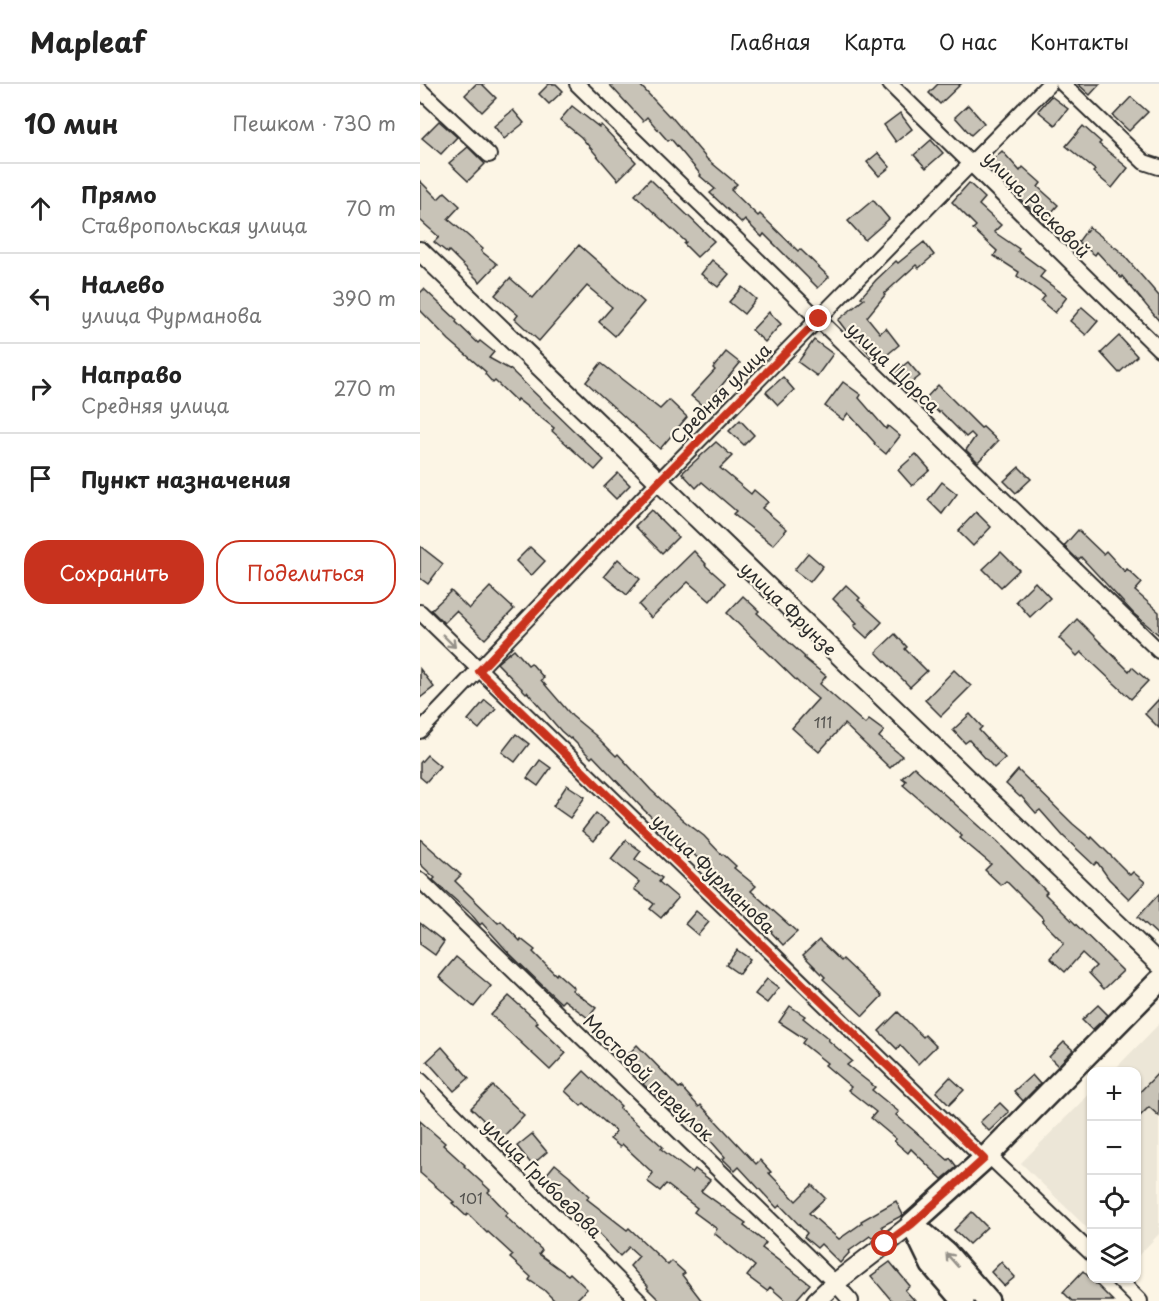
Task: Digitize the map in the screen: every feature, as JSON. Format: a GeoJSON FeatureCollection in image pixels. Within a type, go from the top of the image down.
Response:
{"type":"FeatureCollection","features":[{"type":"Feature","properties":{"kind":"main road"},"geometry":{"type":"LineString","coordinates":[[912,1224],[986,1157],[1159,981]]}},
{"type":"Feature","properties":{"kind":"main road"},"geometry":{"type":"LineString","coordinates":[[912,1224],[932,1265],[963,1301]]}},
{"type":"Feature","properties":{"kind":"main road"},"geometry":{"type":"LineString","coordinates":[[912,1224],[946,1252],[988,1301]]}},
{"type":"Feature","properties":{"kind":"street","name":"улица Щорса"},"geometry":{"type":"LineString","coordinates":[[578,84],[1159,651]]}},
{"type":"Feature","properties":{"kind":"street","name":"улица Расковой"},"geometry":{"type":"LineString","coordinates":[[890,84],[1159,349]]}},
{"type":"Feature","properties":{"kind":"street","name":"Средняя улица"},"geometry":{"type":"LineString","coordinates":[[420,731],[659,481],[972,165],[1049,84]]}},
{"type":"Feature","properties":{"kind":"street"},"geometry":{"type":"LineString","coordinates":[[1063,84],[1144,162],[1159,167]]}},
{"type":"Feature","properties":{"kind":"street"},"geometry":{"type":"LineString","coordinates":[[420,90],[489,155]]}},
{"type":"Feature","properties":{"kind":"street","name":"улица Фрунзе"},"geometry":{"type":"LineString","coordinates":[[420,250],[1159,964]]}},
{"type":"Feature","properties":{"kind":"street","name":"улица Фурманова"},"geometry":{"type":"LineString","coordinates":[[420,612],[986,1157],[1087,1249]]}},
{"type":"Feature","properties":{"kind":"street","name":"Мостовой переулок"},"geometry":{"type":"LineString","coordinates":[[420,880],[851,1301]]}},
{"type":"Feature","properties":{"kind":"street","name":"улица Грибоедова"},"geometry":{"type":"LineString","coordinates":[[420,1080],[639,1301]]}},
{"type":"Feature","properties":{"kind":"street"},"geometry":{"type":"LineString","coordinates":[[816,1301],[835,1283],[912,1224]]}},
{"type":"Feature","properties":{"kind":"street"},"geometry":{"type":"LineString","coordinates":[[1122,1283],[1140,1301]]}},
{"type":"Feature","properties":{"kind":"shaded area"},"geometry":{"type":"Polygon","coordinates":[[[1159,1024],[1159,1234],[1141,1253],[1141,1067],[1117,1067],[1159,1024]]]}},
{"type":"Feature","properties":{"kind":"shaded area"},"geometry":{"type":"Polygon","coordinates":[[[1087,1096],[1087,1228],[1021,1163],[1087,1096]]]}},
{"type":"Feature","properties":{"kind":"building"},"geometry":{"type":"Polygon","coordinates":[[[476,84],[482,84],[496,98],[482,112],[465,95],[476,84]]]}},
{"type":"Feature","properties":{"kind":"building"},"geometry":{"type":"Polygon","coordinates":[[[549,84],[556,84],[563,91],[549,104],[539,94],[549,84]]]}},
{"type":"Feature","properties":{"kind":"building"},"geometry":{"type":"Polygon","coordinates":[[[609,84],[639,84],[670,115],[707,159],[737,184],[731,190],[829,277],[818,288],[764,234],[762,237],[745,220],[742,223],[710,193],[715,189],[700,176],[671,139],[668,141],[647,117],[643,121],[609,84]]]}},
{"type":"Feature","properties":{"kind":"building"},"geometry":{"type":"Polygon","coordinates":[[[938,84],[961,84],[940,104],[929,93],[938,84]]]}},
{"type":"Feature","properties":{"kind":"building"},"geometry":{"type":"Polygon","coordinates":[[[1078,84],[1100,84],[1090,95],[1078,84]]]}},
{"type":"Feature","properties":{"kind":"building"},"geometry":{"type":"Polygon","coordinates":[[[1051,96],[1068,109],[1055,125],[1038,111],[1051,96]]]}},
{"type":"Feature","properties":{"kind":"building"},"geometry":{"type":"Polygon","coordinates":[[[1131,97],[1148,112],[1129,131],[1113,116],[1131,97]]]}},
{"type":"Feature","properties":{"kind":"building"},"geometry":{"type":"Polygon","coordinates":[[[968,105],[984,123],[971,135],[955,117],[968,105]]]}},
{"type":"Feature","properties":{"kind":"building"},"geometry":{"type":"Polygon","coordinates":[[[572,106],[599,127],[601,125],[636,162],[618,180],[581,137],[560,120],[572,106]]]}},
{"type":"Feature","properties":{"kind":"building"},"geometry":{"type":"Polygon","coordinates":[[[513,110],[524,123],[504,139],[494,126],[513,110]]]}},
{"type":"Feature","properties":{"kind":"building"},"geometry":{"type":"Polygon","coordinates":[[[900,113],[912,129],[896,142],[884,125],[900,113]]]}},
{"type":"Feature","properties":{"kind":"building"},"geometry":{"type":"Polygon","coordinates":[[[439,121],[457,137],[441,154],[422,138],[439,121]]]}},
{"type":"Feature","properties":{"kind":"building"},"geometry":{"type":"Polygon","coordinates":[[[1083,126],[1101,142],[1099,144],[1128,168],[1112,188],[1093,172],[1095,170],[1066,146],[1083,126]]]}},
{"type":"Feature","properties":{"kind":"building"},"geometry":{"type":"Polygon","coordinates":[[[931,140],[943,153],[926,168],[914,155],[931,140]]]}},
{"type":"Feature","properties":{"kind":"building"},"geometry":{"type":"Polygon","coordinates":[[[468,147],[485,164],[468,181],[449,163],[468,147]]]}},
{"type":"Feature","properties":{"kind":"building"},"geometry":{"type":"Polygon","coordinates":[[[1002,151],[1020,171],[1023,167],[1041,183],[1038,187],[1058,205],[1044,221],[1006,186],[988,164],[1002,151]]]}},
{"type":"Feature","properties":{"kind":"building"},"geometry":{"type":"Polygon","coordinates":[[[878,153],[890,167],[879,176],[867,162],[878,153]]]}},
{"type":"Feature","properties":{"kind":"building"},"geometry":{"type":"Polygon","coordinates":[[[650,179],[714,241],[697,257],[684,244],[686,242],[635,195],[650,179]]]}},
{"type":"Feature","properties":{"kind":"building"},"geometry":{"type":"Polygon","coordinates":[[[420,181],[438,199],[445,192],[460,206],[448,219],[497,264],[480,282],[449,251],[448,253],[434,242],[439,237],[420,220],[420,181]]]}},
{"type":"Feature","properties":{"kind":"building"},"geometry":{"type":"Polygon","coordinates":[[[969,183],[985,198],[979,205],[1001,225],[994,232],[1045,271],[1040,277],[1067,297],[1055,313],[1041,301],[1045,296],[1017,276],[1019,272],[994,256],[997,251],[973,229],[976,226],[952,202],[969,183]]]}},
{"type":"Feature","properties":{"kind":"building"},"geometry":{"type":"Polygon","coordinates":[[[873,200],[889,219],[865,240],[848,221],[873,200]]]}},
{"type":"Feature","properties":{"kind":"building"},"geometry":{"type":"Polygon","coordinates":[[[1089,227],[1120,251],[1159,296],[1159,321],[1122,276],[1121,278],[1097,252],[1095,255],[1078,242],[1089,227]]]}},
{"type":"Feature","properties":{"kind":"building"},"geometry":{"type":"Polygon","coordinates":[[[924,242],[934,255],[919,268],[916,265],[884,294],[867,317],[880,333],[886,328],[899,345],[877,363],[838,320],[864,299],[861,297],[896,261],[898,263],[924,242]]]}},
{"type":"Feature","properties":{"kind":"building"},"geometry":{"type":"Polygon","coordinates":[[[579,245],[644,302],[615,336],[599,322],[612,307],[587,286],[539,341],[515,319],[518,315],[495,295],[510,278],[533,298],[579,245]]]}},
{"type":"Feature","properties":{"kind":"building"},"geometry":{"type":"Polygon","coordinates":[[[712,260],[729,274],[718,287],[701,274],[712,260]]]}},
{"type":"Feature","properties":{"kind":"building"},"geometry":{"type":"Polygon","coordinates":[[[742,287],[756,299],[744,314],[729,302],[742,287]]]}},
{"type":"Feature","properties":{"kind":"building"},"geometry":{"type":"Polygon","coordinates":[[[424,289],[478,343],[480,341],[494,352],[489,358],[511,370],[604,460],[595,470],[552,431],[554,428],[517,399],[516,401],[495,381],[493,383],[485,374],[486,372],[449,340],[420,310],[420,293],[424,289]]]}},
{"type":"Feature","properties":{"kind":"building"},"geometry":{"type":"Polygon","coordinates":[[[1082,307],[1098,321],[1086,335],[1070,321],[1082,307]]]}},
{"type":"Feature","properties":{"kind":"building"},"geometry":{"type":"Polygon","coordinates":[[[769,312],[781,324],[765,342],[752,330],[769,312]]]}},
{"type":"Feature","properties":{"kind":"building"},"geometry":{"type":"Polygon","coordinates":[[[1119,336],[1137,356],[1119,373],[1101,353],[1119,336]]]}},
{"type":"Feature","properties":{"kind":"building"},"geometry":{"type":"Polygon","coordinates":[[[814,340],[833,354],[817,376],[798,362],[814,340]]]}},
{"type":"Feature","properties":{"kind":"building"},"geometry":{"type":"Polygon","coordinates":[[[726,352],[740,363],[704,407],[691,396],[715,370],[713,368],[726,352]]]}},
{"type":"Feature","properties":{"kind":"building"},"geometry":{"type":"Polygon","coordinates":[[[908,362],[920,376],[906,387],[894,373],[908,362]]]}},
{"type":"Feature","properties":{"kind":"building"},"geometry":{"type":"Polygon","coordinates":[[[601,363],[660,409],[669,400],[687,417],[660,449],[586,382],[601,363]]]}},
{"type":"Feature","properties":{"kind":"building"},"geometry":{"type":"Polygon","coordinates":[[[783,377],[794,390],[778,405],[766,392],[783,377]]]}},
{"type":"Feature","properties":{"kind":"building"},"geometry":{"type":"Polygon","coordinates":[[[843,382],[861,395],[859,398],[886,429],[888,426],[900,436],[886,454],[874,444],[848,413],[843,420],[825,406],[843,382]]]}},
{"type":"Feature","properties":{"kind":"building"},"geometry":{"type":"Polygon","coordinates":[[[938,385],[981,428],[983,427],[998,441],[978,462],[966,450],[975,437],[971,433],[966,437],[925,399],[938,385]]]}},
{"type":"Feature","properties":{"kind":"building"},"geometry":{"type":"Polygon","coordinates":[[[740,420],[754,435],[744,445],[729,431],[740,420]]]}},
{"type":"Feature","properties":{"kind":"building"},"geometry":{"type":"Polygon","coordinates":[[[716,442],[732,456],[720,468],[751,494],[754,490],[768,502],[762,508],[787,529],[773,545],[733,514],[736,511],[702,482],[696,488],[682,473],[716,442]]]}},
{"type":"Feature","properties":{"kind":"building"},"geometry":{"type":"Polygon","coordinates":[[[916,454],[930,470],[912,486],[898,470],[916,454]]]}},
{"type":"Feature","properties":{"kind":"building"},"geometry":{"type":"Polygon","coordinates":[[[1019,467],[1031,479],[1016,493],[1004,481],[1019,467]]]}},
{"type":"Feature","properties":{"kind":"building"},"geometry":{"type":"Polygon","coordinates":[[[618,473],[630,485],[616,499],[604,487],[618,473]]]}},
{"type":"Feature","properties":{"kind":"building"},"geometry":{"type":"Polygon","coordinates":[[[942,482],[957,494],[942,514],[928,500],[942,482]]]}},
{"type":"Feature","properties":{"kind":"building"},"geometry":{"type":"Polygon","coordinates":[[[651,510],[678,537],[662,553],[635,526],[651,510]]]}},
{"type":"Feature","properties":{"kind":"building"},"geometry":{"type":"Polygon","coordinates":[[[976,512],[991,527],[973,546],[958,531],[976,512]]]}},
{"type":"Feature","properties":{"kind":"building"},"geometry":{"type":"Polygon","coordinates":[[[1078,530],[1103,554],[1106,551],[1125,572],[1127,569],[1142,583],[1135,591],[1159,612],[1159,635],[1134,614],[1081,557],[1078,560],[1064,546],[1078,530]]]}},
{"type":"Feature","properties":{"kind":"building"},"geometry":{"type":"Polygon","coordinates":[[[420,546],[443,564],[428,584],[420,578],[420,546]]]}},
{"type":"Feature","properties":{"kind":"building"},"geometry":{"type":"Polygon","coordinates":[[[530,547],[545,561],[531,576],[516,561],[530,547]]]}},
{"type":"Feature","properties":{"kind":"building"},"geometry":{"type":"Polygon","coordinates":[[[694,551],[705,565],[725,583],[710,601],[688,582],[651,618],[639,605],[694,551]]]}},
{"type":"Feature","properties":{"kind":"building"},"geometry":{"type":"Polygon","coordinates":[[[1001,552],[1019,570],[1001,587],[983,569],[1001,552]]]}},
{"type":"Feature","properties":{"kind":"building"},"geometry":{"type":"Polygon","coordinates":[[[808,553],[823,566],[810,582],[794,570],[808,553]]]}},
{"type":"Feature","properties":{"kind":"building"},"geometry":{"type":"Polygon","coordinates":[[[618,559],[640,579],[627,595],[604,576],[618,559]]]}},
{"type":"Feature","properties":{"kind":"building"},"geometry":{"type":"Polygon","coordinates":[[[1035,582],[1050,598],[1030,617],[1016,601],[1035,582]]]}},
{"type":"Feature","properties":{"kind":"building"},"geometry":{"type":"Polygon","coordinates":[[[846,585],[860,598],[858,600],[882,622],[867,638],[854,626],[857,623],[833,599],[846,585]]]}},
{"type":"Feature","properties":{"kind":"building"},"geometry":{"type":"Polygon","coordinates":[[[490,587],[514,609],[485,639],[456,611],[444,623],[431,610],[451,591],[469,609],[490,587]]]}},
{"type":"Feature","properties":{"kind":"building"},"geometry":{"type":"Polygon","coordinates":[[[743,596],[759,611],[757,613],[826,676],[820,684],[865,724],[869,720],[884,731],[879,737],[902,756],[890,768],[844,724],[819,752],[792,728],[818,699],[727,613],[743,596]]]}},
{"type":"Feature","properties":{"kind":"building"},"geometry":{"type":"Polygon","coordinates":[[[1077,619],[1129,671],[1132,667],[1148,681],[1131,699],[1081,652],[1077,656],[1059,638],[1077,619]]]}},
{"type":"Feature","properties":{"kind":"building"},"geometry":{"type":"Polygon","coordinates":[[[895,634],[907,647],[905,649],[927,671],[910,687],[876,652],[895,634]]]}},
{"type":"Feature","properties":{"kind":"building"},"geometry":{"type":"Polygon","coordinates":[[[514,649],[544,678],[541,680],[572,716],[616,756],[618,754],[651,790],[736,866],[734,868],[756,886],[751,891],[797,932],[783,945],[772,931],[728,895],[730,892],[684,844],[682,846],[644,810],[593,756],[591,758],[561,731],[527,692],[497,663],[514,649]]]}},
{"type":"Feature","properties":{"kind":"building"},"geometry":{"type":"Polygon","coordinates":[[[420,669],[434,687],[420,698],[420,669]]]}},
{"type":"Feature","properties":{"kind":"building"},"geometry":{"type":"Polygon","coordinates":[[[954,670],[971,686],[941,716],[925,700],[954,670]]]}},
{"type":"Feature","properties":{"kind":"building"},"geometry":{"type":"Polygon","coordinates":[[[1159,699],[1159,728],[1145,714],[1159,699]]]}},
{"type":"Feature","properties":{"kind":"building"},"geometry":{"type":"Polygon","coordinates":[[[485,700],[496,709],[479,729],[468,720],[485,700]]]}},
{"type":"Feature","properties":{"kind":"building"},"geometry":{"type":"Polygon","coordinates":[[[970,714],[982,727],[979,730],[1005,758],[994,768],[969,740],[965,743],[953,730],[970,714]]]}},
{"type":"Feature","properties":{"kind":"building"},"geometry":{"type":"Polygon","coordinates":[[[516,734],[529,744],[515,762],[502,752],[516,734]]]}},
{"type":"Feature","properties":{"kind":"building"},"geometry":{"type":"Polygon","coordinates":[[[427,755],[440,766],[426,782],[420,777],[420,763],[427,755]]]}},
{"type":"Feature","properties":{"kind":"building"},"geometry":{"type":"Polygon","coordinates":[[[540,760],[551,768],[538,786],[527,778],[540,760]]]}},
{"type":"Feature","properties":{"kind":"building"},"geometry":{"type":"Polygon","coordinates":[[[914,767],[997,842],[1047,892],[1045,894],[1123,971],[1104,989],[1089,973],[1096,966],[1082,953],[1065,972],[1050,958],[1064,943],[1006,881],[1001,885],[985,870],[991,864],[903,785],[906,781],[902,778],[914,767]]]}},
{"type":"Feature","properties":{"kind":"building"},"geometry":{"type":"Polygon","coordinates":[[[1018,770],[1130,875],[1133,872],[1145,882],[1129,899],[1109,879],[1097,862],[1094,865],[1063,836],[1040,810],[1036,813],[1006,784],[1018,770]]]}},
{"type":"Feature","properties":{"kind":"building"},"geometry":{"type":"Polygon","coordinates":[[[567,785],[585,797],[570,818],[553,806],[567,785]]]}},
{"type":"Feature","properties":{"kind":"building"},"geometry":{"type":"Polygon","coordinates":[[[596,813],[608,823],[594,841],[582,831],[596,813]]]}},
{"type":"Feature","properties":{"kind":"building"},"geometry":{"type":"Polygon","coordinates":[[[420,839],[461,875],[455,881],[498,923],[501,921],[520,941],[521,939],[535,950],[533,952],[556,975],[557,973],[574,988],[572,990],[596,1008],[588,1018],[564,1000],[561,1003],[509,953],[482,923],[480,925],[433,880],[435,878],[420,864],[420,839]]]}},
{"type":"Feature","properties":{"kind":"building"},"geometry":{"type":"Polygon","coordinates":[[[626,840],[641,851],[635,859],[662,878],[659,882],[678,898],[661,918],[650,909],[654,904],[634,889],[639,882],[611,859],[626,840]]]}},
{"type":"Feature","properties":{"kind":"building"},"geometry":{"type":"Polygon","coordinates":[[[1159,894],[1159,936],[1138,917],[1159,894]]]}},
{"type":"Feature","properties":{"kind":"building"},"geometry":{"type":"Polygon","coordinates":[[[696,911],[709,922],[698,935],[685,924],[696,911]]]}},
{"type":"Feature","properties":{"kind":"building"},"geometry":{"type":"Polygon","coordinates":[[[420,923],[444,942],[435,955],[420,944],[420,923]]]}},
{"type":"Feature","properties":{"kind":"building"},"geometry":{"type":"Polygon","coordinates":[[[819,940],[882,996],[863,1016],[823,979],[825,977],[803,955],[819,940]]]}},
{"type":"Feature","properties":{"kind":"building"},"geometry":{"type":"Polygon","coordinates":[[[737,950],[750,959],[739,974],[726,965],[737,950]]]}},
{"type":"Feature","properties":{"kind":"building"},"geometry":{"type":"Polygon","coordinates":[[[456,957],[491,986],[474,1007],[439,977],[456,957]]]}},
{"type":"Feature","properties":{"kind":"building"},"geometry":{"type":"Polygon","coordinates":[[[767,979],[779,988],[767,1003],[755,994],[767,979]]]}},
{"type":"Feature","properties":{"kind":"building"},"geometry":{"type":"Polygon","coordinates":[[[509,996],[538,1022],[536,1024],[566,1053],[550,1070],[491,1015],[509,996]]]}},
{"type":"Feature","properties":{"kind":"building"},"geometry":{"type":"Polygon","coordinates":[[[1098,1005],[1108,1015],[1092,1030],[1082,1020],[1098,1005]]]}},
{"type":"Feature","properties":{"kind":"building"},"geometry":{"type":"Polygon","coordinates":[[[790,1006],[805,1016],[803,1018],[852,1061],[847,1065],[875,1087],[872,1090],[899,1112],[896,1115],[948,1160],[950,1158],[957,1167],[942,1179],[911,1149],[908,1153],[894,1141],[896,1139],[871,1118],[876,1112],[848,1090],[851,1087],[825,1065],[827,1063],[802,1043],[805,1039],[779,1022],[790,1006]]]}},
{"type":"Feature","properties":{"kind":"building"},"geometry":{"type":"Polygon","coordinates":[[[898,1012],[923,1037],[925,1035],[936,1046],[918,1064],[900,1045],[897,1049],[879,1031],[898,1012]]]}},
{"type":"Feature","properties":{"kind":"building"},"geometry":{"type":"Polygon","coordinates":[[[1064,1042],[1073,1050],[1058,1066],[1049,1057],[1064,1042]]]}},
{"type":"Feature","properties":{"kind":"building"},"geometry":{"type":"Polygon","coordinates":[[[637,1045],[699,1107],[701,1105],[756,1164],[760,1160],[771,1172],[769,1173],[796,1201],[812,1185],[825,1198],[809,1213],[839,1239],[862,1223],[861,1221],[896,1201],[903,1215],[882,1226],[884,1230],[872,1238],[870,1236],[849,1251],[840,1263],[821,1244],[817,1248],[804,1237],[807,1233],[780,1205],[777,1208],[739,1167],[735,1171],[701,1130],[699,1132],[678,1110],[675,1113],[657,1093],[655,1095],[643,1084],[648,1079],[625,1058],[637,1045]]]}},
{"type":"Feature","properties":{"kind":"building"},"geometry":{"type":"Polygon","coordinates":[[[442,1047],[469,1078],[454,1091],[427,1061],[442,1047]]]}},
{"type":"Feature","properties":{"kind":"building"},"geometry":{"type":"Polygon","coordinates":[[[584,1071],[621,1106],[619,1108],[663,1147],[661,1149],[692,1173],[695,1169],[710,1180],[701,1191],[746,1223],[744,1226],[766,1243],[762,1248],[810,1284],[795,1301],[786,1301],[770,1287],[767,1291],[747,1276],[755,1266],[714,1233],[717,1229],[694,1212],[697,1208],[666,1184],[660,1191],[647,1181],[653,1173],[622,1144],[620,1147],[610,1139],[616,1132],[584,1103],[581,1106],[565,1091],[584,1071]]]}},
{"type":"Feature","properties":{"kind":"building"},"geometry":{"type":"Polygon","coordinates":[[[1159,1072],[1159,1116],[1149,1107],[1141,1115],[1141,1091],[1159,1072]]]}},
{"type":"Feature","properties":{"kind":"building"},"geometry":{"type":"Polygon","coordinates":[[[1032,1075],[1040,1084],[1023,1101],[1014,1091],[1032,1075]]]}},
{"type":"Feature","properties":{"kind":"building"},"geometry":{"type":"Polygon","coordinates":[[[950,1077],[964,1090],[949,1105],[936,1092],[950,1077]]]}},
{"type":"Feature","properties":{"kind":"building"},"geometry":{"type":"Polygon","coordinates":[[[493,1086],[524,1115],[502,1138],[471,1108],[493,1086]]]}},
{"type":"Feature","properties":{"kind":"building"},"geometry":{"type":"Polygon","coordinates":[[[1000,1103],[1009,1112],[989,1131],[980,1122],[1000,1103]]]}},
{"type":"Feature","properties":{"kind":"building"},"geometry":{"type":"Polygon","coordinates":[[[420,1121],[445,1143],[443,1145],[490,1190],[488,1192],[508,1213],[505,1216],[542,1250],[539,1254],[568,1275],[570,1273],[587,1289],[575,1301],[555,1301],[529,1280],[531,1277],[510,1258],[513,1255],[468,1214],[466,1216],[452,1203],[454,1202],[420,1173],[420,1121]]]}},
{"type":"Feature","properties":{"kind":"building"},"geometry":{"type":"Polygon","coordinates":[[[532,1134],[547,1152],[532,1165],[517,1146],[532,1134]]]}},
{"type":"Feature","properties":{"kind":"building"},"geometry":{"type":"Polygon","coordinates":[[[555,1164],[589,1196],[587,1199],[627,1230],[629,1228],[668,1265],[672,1261],[685,1273],[682,1275],[702,1301],[660,1301],[630,1266],[639,1256],[629,1247],[620,1256],[564,1198],[541,1181],[555,1164]]]}},
{"type":"Feature","properties":{"kind":"building"},"geometry":{"type":"Polygon","coordinates":[[[972,1212],[987,1227],[969,1244],[954,1230],[972,1212]]]}},
{"type":"Feature","properties":{"kind":"building"},"geometry":{"type":"Polygon","coordinates":[[[890,1262],[910,1286],[905,1290],[915,1301],[892,1301],[871,1276],[890,1262]]]}},
{"type":"Feature","properties":{"kind":"building"},"geometry":{"type":"Polygon","coordinates":[[[1001,1262],[1015,1277],[1004,1286],[991,1272],[1001,1262]]]}},
{"type":"Feature","properties":{"kind":"building"},"geometry":{"type":"Polygon","coordinates":[[[1083,1271],[1087,1275],[1087,1283],[1095,1283],[1113,1301],[1072,1301],[1063,1292],[1083,1271]]]}},
{"type":"Feature","properties":{"kind":"route"},"geometry":{"type":"LineString","coordinates":[[819,319],[659,481],[479,671],[984,1159],[912,1224],[885,1244]]}}]}
